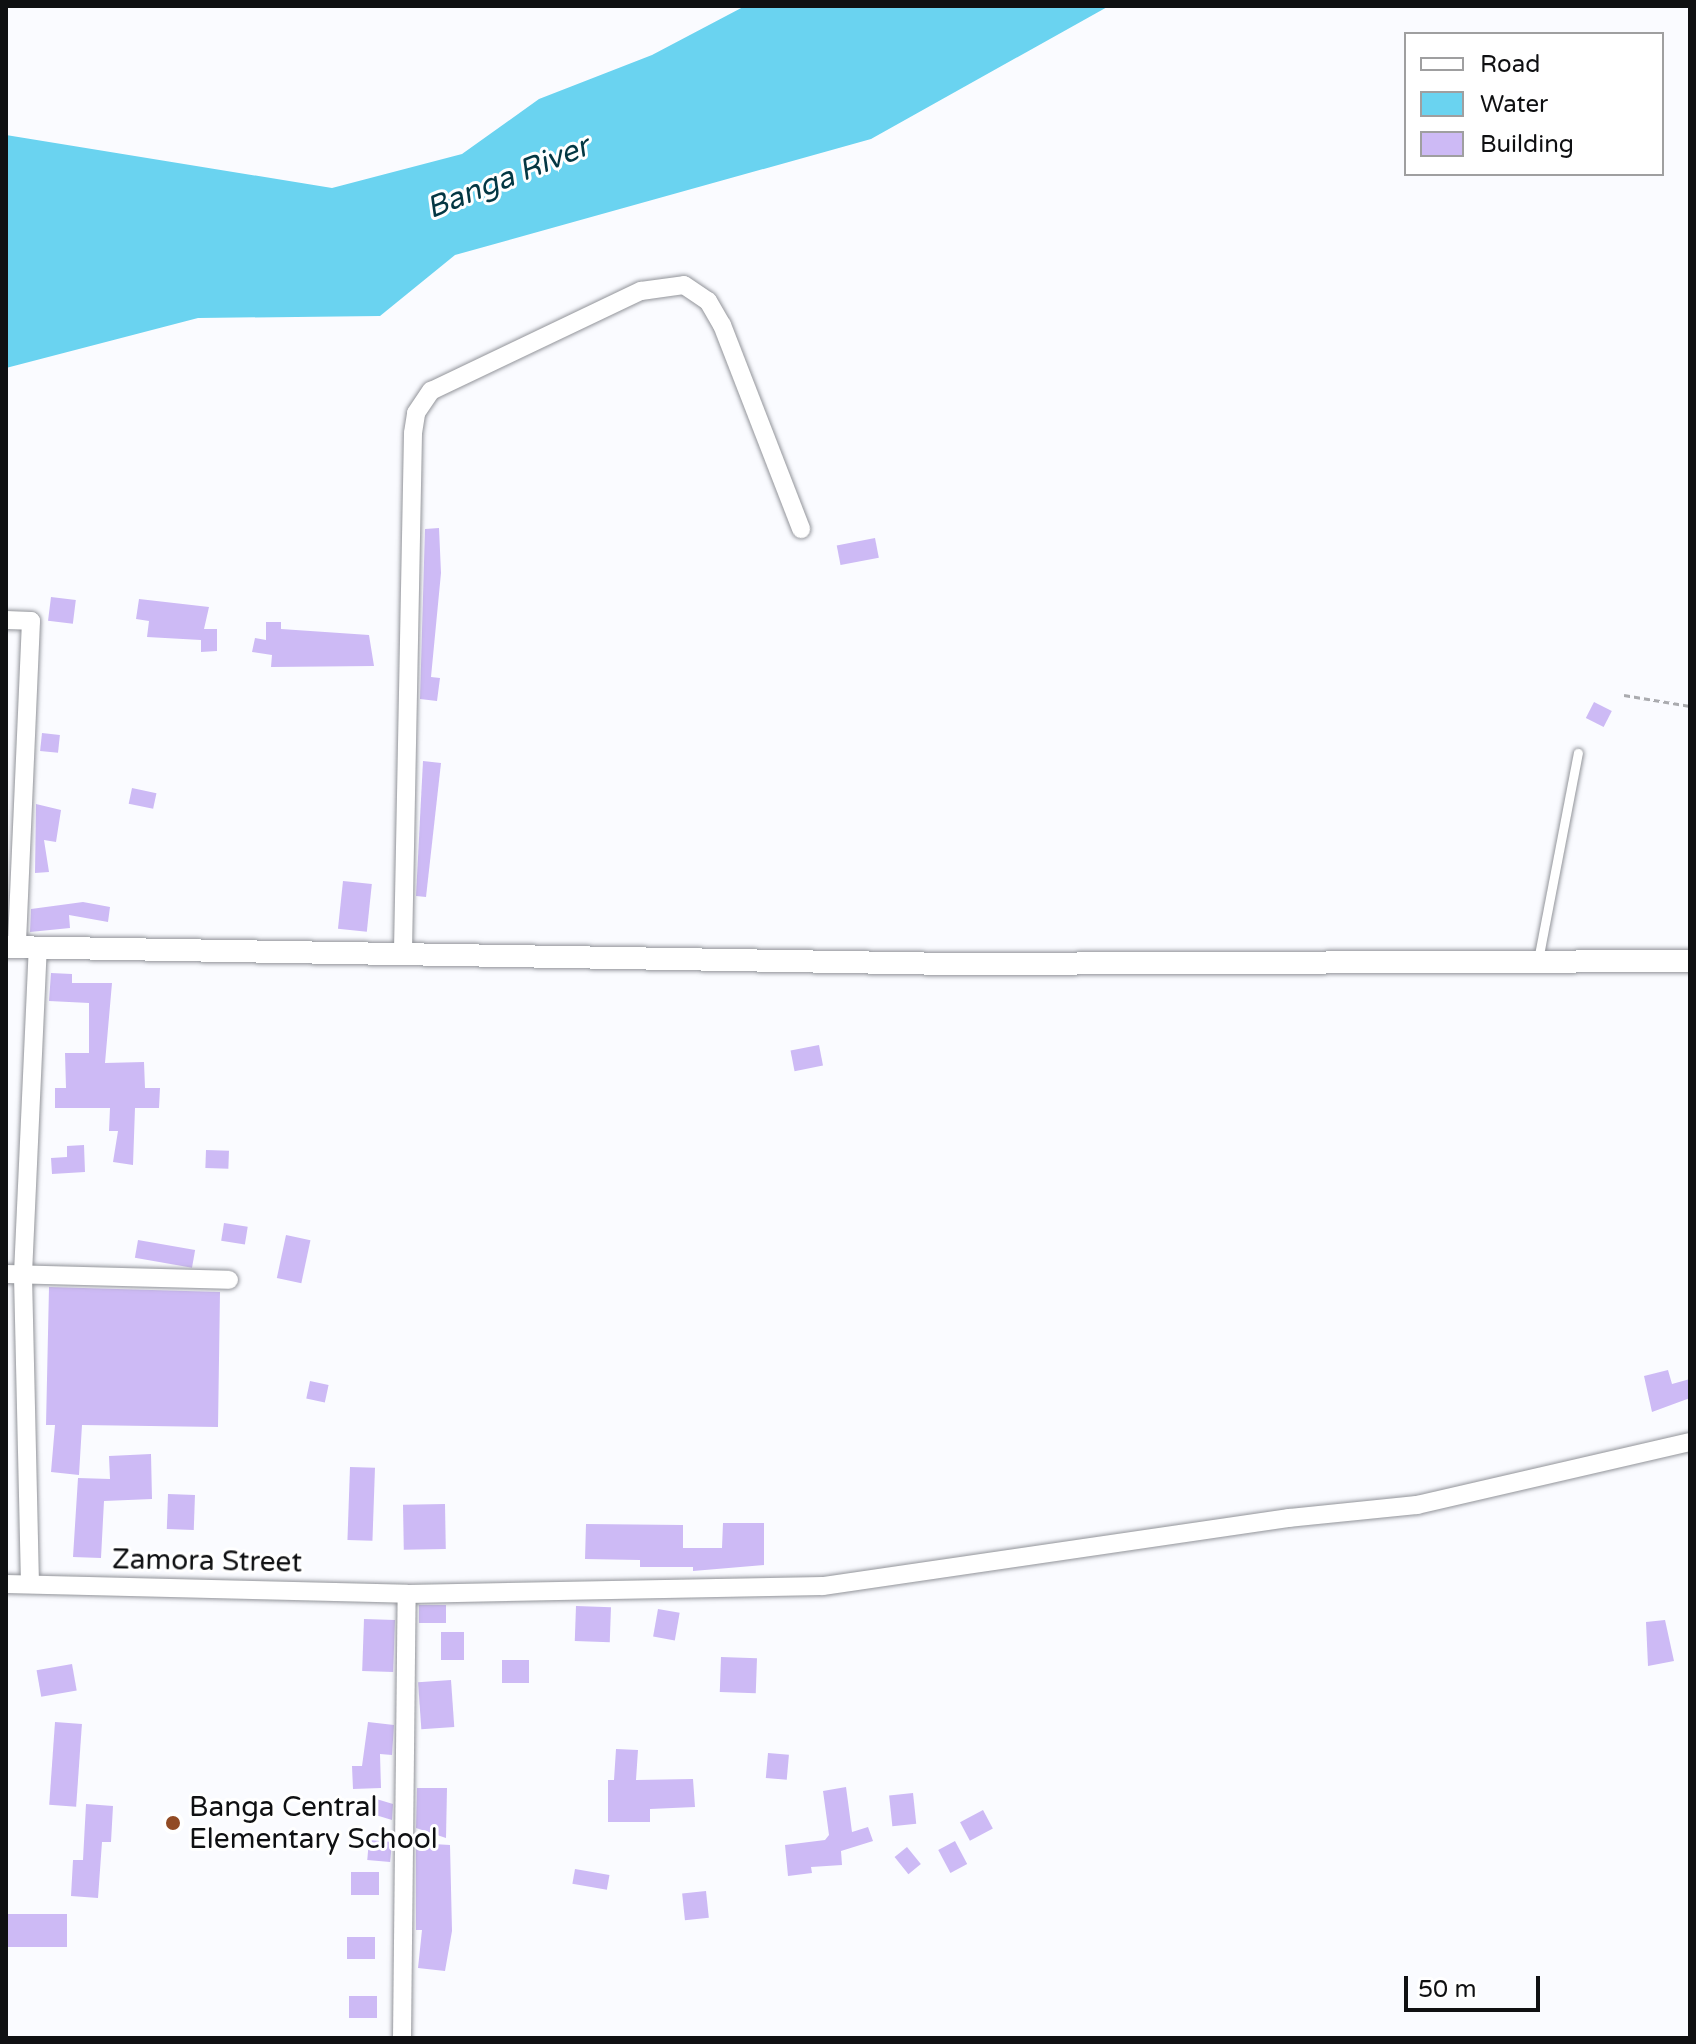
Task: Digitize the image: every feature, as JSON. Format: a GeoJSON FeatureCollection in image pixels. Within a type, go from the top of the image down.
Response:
{"type":"FeatureCollection","features":[{"type":"Feature","properties":{"kind":"street"},"geometry":{"type":"LineString","coordinates":[[403,950],[413,433],[416,413],[431,391],[641,291],[684,285],[708,301],[722,325],[801,529]]}},
{"type":"Feature","properties":{"kind":"street"},"geometry":{"type":"LineString","coordinates":[[6,620],[31,621],[20,947],[15,1274],[30,1584]]}},
{"type":"Feature","properties":{"kind":"street"},"geometry":{"type":"LineString","coordinates":[[20,947],[403,950],[955,964],[1690,961]]}},
{"type":"Feature","properties":{"kind":"street"},"geometry":{"type":"LineString","coordinates":[[15,1274],[229,1280]]}},
{"type":"Feature","properties":{"kind":"street","name":"Zamora Street"},"geometry":{"type":"LineString","coordinates":[[6,1584],[407,1594],[823,1586],[1289,1518],[1417,1505],[1690,1442]]}},
{"type":"Feature","properties":{"kind":"street"},"geometry":{"type":"LineString","coordinates":[[402,2038],[407,1594]]}},
{"type":"Feature","properties":{"kind":"lane"},"geometry":{"type":"LineString","coordinates":[[1538,960],[1578,753]]}},
{"type":"Feature","properties":{"kind":"path"},"geometry":{"type":"LineString","coordinates":[[1624,695],[1690,706]]}},
{"type":"Feature","properties":{"kind":"water","name":"Banga River"},"geometry":{"type":"Polygon","coordinates":[[[745,6],[1109,6],[871,139],[455,255],[380,316],[198,318],[6,368],[6,135],[332,188],[462,154],[539,99],[652,55],[745,6]]]}},
{"type":"Feature","properties":{"kind":"building"},"geometry":{"type":"Polygon","coordinates":[[[439,528],[441,573],[431,677],[440,678],[437,701],[420,699],[425,529],[439,528]]]}},
{"type":"Feature","properties":{"kind":"building"},"geometry":{"type":"Polygon","coordinates":[[[875,538],[879,558],[841,565],[837,545],[875,538]]]}},
{"type":"Feature","properties":{"kind":"building"},"geometry":{"type":"Polygon","coordinates":[[[51,597],[76,600],[73,624],[48,621],[51,597]]]}},
{"type":"Feature","properties":{"kind":"building"},"geometry":{"type":"Polygon","coordinates":[[[139,599],[209,607],[204,629],[217,629],[217,651],[201,652],[201,640],[147,637],[149,621],[136,619],[139,599]]]}},
{"type":"Feature","properties":{"kind":"building"},"geometry":{"type":"Polygon","coordinates":[[[266,622],[281,622],[281,629],[369,635],[374,666],[271,667],[272,655],[252,652],[255,638],[266,640],[266,622]]]}},
{"type":"Feature","properties":{"kind":"building"},"geometry":{"type":"Polygon","coordinates":[[[1594,702],[1612,711],[1604,727],[1586,718],[1594,702]]]}},
{"type":"Feature","properties":{"kind":"building"},"geometry":{"type":"Polygon","coordinates":[[[42,733],[60,735],[58,753],[40,751],[42,733]]]}},
{"type":"Feature","properties":{"kind":"building"},"geometry":{"type":"Polygon","coordinates":[[[423,761],[441,763],[426,897],[416,896],[423,761]]]}},
{"type":"Feature","properties":{"kind":"building"},"geometry":{"type":"Polygon","coordinates":[[[132,788],[156,793],[153,809],[129,804],[132,788]]]}},
{"type":"Feature","properties":{"kind":"building"},"geometry":{"type":"Polygon","coordinates":[[[36,804],[61,810],[56,842],[44,840],[49,872],[35,873],[36,804]]]}},
{"type":"Feature","properties":{"kind":"building"},"geometry":{"type":"Polygon","coordinates":[[[343,881],[372,884],[367,932],[338,929],[343,881]]]}},
{"type":"Feature","properties":{"kind":"building"},"geometry":{"type":"Polygon","coordinates":[[[83,902],[110,907],[108,922],[69,915],[70,928],[30,932],[31,909],[83,902]]]}},
{"type":"Feature","properties":{"kind":"building"},"geometry":{"type":"Polygon","coordinates":[[[51,973],[72,974],[72,983],[112,983],[105,1063],[144,1062],[145,1088],[160,1088],[159,1108],[135,1108],[133,1165],[113,1162],[118,1131],[109,1131],[110,1108],[55,1108],[55,1088],[66,1088],[65,1053],[89,1053],[89,1003],[49,1001],[51,973]]]}},
{"type":"Feature","properties":{"kind":"building"},"geometry":{"type":"Polygon","coordinates":[[[819,1045],[823,1066],[795,1071],[791,1051],[819,1045]]]}},
{"type":"Feature","properties":{"kind":"building"},"geometry":{"type":"Polygon","coordinates":[[[84,1145],[85,1172],[52,1174],[51,1158],[67,1157],[67,1146],[84,1145]]]}},
{"type":"Feature","properties":{"kind":"building"},"geometry":{"type":"Polygon","coordinates":[[[206,1150],[229,1151],[228,1169],[205,1168],[206,1150]]]}},
{"type":"Feature","properties":{"kind":"building"},"geometry":{"type":"Polygon","coordinates":[[[224,1223],[248,1227],[245,1245],[221,1241],[224,1223]]]}},
{"type":"Feature","properties":{"kind":"building"},"geometry":{"type":"Polygon","coordinates":[[[286,1235],[310,1240],[301,1283],[277,1278],[286,1235]]]}},
{"type":"Feature","properties":{"kind":"building"},"geometry":{"type":"Polygon","coordinates":[[[138,1240],[195,1250],[192,1268],[135,1258],[138,1240]]]}},
{"type":"Feature","properties":{"kind":"building"},"geometry":{"type":"Polygon","coordinates":[[[49,1287],[220,1292],[218,1427],[82,1425],[79,1475],[51,1472],[55,1425],[46,1425],[49,1287]]]}},
{"type":"Feature","properties":{"kind":"building"},"geometry":{"type":"Polygon","coordinates":[[[1668,1370],[1672,1384],[1690,1379],[1690,1398],[1652,1412],[1644,1376],[1668,1370]]]}},
{"type":"Feature","properties":{"kind":"building"},"geometry":{"type":"Polygon","coordinates":[[[310,1381],[329,1385],[325,1403],[306,1399],[310,1381]]]}},
{"type":"Feature","properties":{"kind":"building"},"geometry":{"type":"Polygon","coordinates":[[[151,1454],[152,1499],[104,1501],[101,1558],[73,1557],[78,1478],[110,1479],[109,1456],[151,1454]]]}},
{"type":"Feature","properties":{"kind":"building"},"geometry":{"type":"Polygon","coordinates":[[[350,1467],[375,1468],[372,1541],[347,1540],[350,1467]]]}},
{"type":"Feature","properties":{"kind":"building"},"geometry":{"type":"Polygon","coordinates":[[[168,1494],[195,1495],[194,1530],[167,1529],[168,1494]]]}},
{"type":"Feature","properties":{"kind":"building"},"geometry":{"type":"Polygon","coordinates":[[[445,1504],[446,1549],[404,1550],[403,1505],[445,1504]]]}},
{"type":"Feature","properties":{"kind":"building"},"geometry":{"type":"Polygon","coordinates":[[[723,1523],[764,1523],[764,1565],[693,1571],[693,1567],[640,1567],[640,1560],[585,1559],[586,1524],[683,1525],[683,1548],[722,1548],[723,1523]]]}},
{"type":"Feature","properties":{"kind":"building"},"geometry":{"type":"Polygon","coordinates":[[[419,1605],[446,1605],[446,1623],[419,1623],[419,1605]]]}},
{"type":"Feature","properties":{"kind":"building"},"geometry":{"type":"Polygon","coordinates":[[[576,1606],[611,1607],[610,1642],[575,1641],[576,1606]]]}},
{"type":"Feature","properties":{"kind":"building"},"geometry":{"type":"Polygon","coordinates":[[[658,1609],[680,1613],[675,1640],[653,1637],[658,1609]]]}},
{"type":"Feature","properties":{"kind":"building"},"geometry":{"type":"Polygon","coordinates":[[[364,1619],[395,1620],[393,1672],[362,1671],[364,1619]]]}},
{"type":"Feature","properties":{"kind":"building"},"geometry":{"type":"Polygon","coordinates":[[[1665,1620],[1674,1661],[1648,1666],[1646,1622],[1665,1620]]]}},
{"type":"Feature","properties":{"kind":"building"},"geometry":{"type":"Polygon","coordinates":[[[441,1632],[464,1632],[464,1660],[441,1660],[441,1632]]]}},
{"type":"Feature","properties":{"kind":"building"},"geometry":{"type":"Polygon","coordinates":[[[721,1657],[757,1658],[756,1693],[720,1692],[721,1657]]]}},
{"type":"Feature","properties":{"kind":"building"},"geometry":{"type":"Polygon","coordinates":[[[502,1660],[529,1660],[529,1683],[502,1683],[502,1660]]]}},
{"type":"Feature","properties":{"kind":"building"},"geometry":{"type":"Polygon","coordinates":[[[72,1664],[77,1691],[41,1697],[37,1670],[72,1664]]]}},
{"type":"Feature","properties":{"kind":"building"},"geometry":{"type":"Polygon","coordinates":[[[451,1680],[454,1727],[421,1729],[418,1682],[451,1680]]]}},
{"type":"Feature","properties":{"kind":"building"},"geometry":{"type":"Polygon","coordinates":[[[55,1722],[82,1724],[76,1807],[49,1805],[55,1722]]]}},
{"type":"Feature","properties":{"kind":"building"},"geometry":{"type":"Polygon","coordinates":[[[368,1722],[394,1725],[392,1755],[380,1754],[381,1788],[353,1789],[352,1766],[362,1766],[368,1722]]]}},
{"type":"Feature","properties":{"kind":"building"},"geometry":{"type":"Polygon","coordinates":[[[616,1749],[638,1750],[636,1780],[693,1779],[695,1807],[650,1809],[650,1822],[608,1822],[608,1780],[614,1780],[616,1749]]]}},
{"type":"Feature","properties":{"kind":"building"},"geometry":{"type":"Polygon","coordinates":[[[768,1753],[789,1755],[787,1780],[766,1778],[768,1753]]]}},
{"type":"Feature","properties":{"kind":"building"},"geometry":{"type":"Polygon","coordinates":[[[846,1787],[852,1832],[868,1827],[873,1841],[841,1851],[842,1865],[811,1867],[812,1873],[788,1876],[785,1845],[825,1840],[829,1835],[823,1791],[846,1787]]]}},
{"type":"Feature","properties":{"kind":"building"},"geometry":{"type":"Polygon","coordinates":[[[417,1788],[447,1788],[446,1838],[416,1828],[417,1788]]]}},
{"type":"Feature","properties":{"kind":"building"},"geometry":{"type":"Polygon","coordinates":[[[913,1793],[916,1824],[892,1826],[889,1796],[913,1793]]]}},
{"type":"Feature","properties":{"kind":"building"},"geometry":{"type":"Polygon","coordinates":[[[373,1798],[393,1804],[392,1820],[369,1813],[373,1798]]]}},
{"type":"Feature","properties":{"kind":"building"},"geometry":{"type":"Polygon","coordinates":[[[86,1804],[113,1806],[111,1842],[102,1842],[98,1898],[71,1896],[73,1860],[83,1860],[86,1804]]]}},
{"type":"Feature","properties":{"kind":"building"},"geometry":{"type":"Polygon","coordinates":[[[983,1810],[993,1829],[970,1841],[960,1822],[983,1810]]]}},
{"type":"Feature","properties":{"kind":"building"},"geometry":{"type":"Polygon","coordinates":[[[369,1840],[392,1842],[390,1862],[367,1860],[369,1840]]]}},
{"type":"Feature","properties":{"kind":"building"},"geometry":{"type":"Polygon","coordinates":[[[955,1841],[967,1864],[950,1873],[938,1850],[955,1841]]]}},
{"type":"Feature","properties":{"kind":"building"},"geometry":{"type":"Polygon","coordinates":[[[416,1843],[450,1845],[452,1931],[445,1971],[418,1968],[422,1930],[416,1930],[416,1843]]]}},
{"type":"Feature","properties":{"kind":"building"},"geometry":{"type":"Polygon","coordinates":[[[907,1847],[921,1864],[908,1874],[895,1857],[907,1847]]]}},
{"type":"Feature","properties":{"kind":"building"},"geometry":{"type":"Polygon","coordinates":[[[575,1869],[609,1875],[607,1890],[572,1884],[575,1869]]]}},
{"type":"Feature","properties":{"kind":"building"},"geometry":{"type":"Polygon","coordinates":[[[351,1872],[379,1872],[379,1895],[351,1895],[351,1872]]]}},
{"type":"Feature","properties":{"kind":"building"},"geometry":{"type":"Polygon","coordinates":[[[706,1891],[709,1918],[685,1920],[682,1894],[706,1891]]]}},
{"type":"Feature","properties":{"kind":"building"},"geometry":{"type":"Polygon","coordinates":[[[6,1914],[67,1914],[67,1947],[6,1947],[6,1914]]]}},
{"type":"Feature","properties":{"kind":"building"},"geometry":{"type":"Polygon","coordinates":[[[347,1937],[375,1937],[375,1959],[347,1959],[347,1937]]]}},
{"type":"Feature","properties":{"kind":"building"},"geometry":{"type":"Polygon","coordinates":[[[349,1996],[377,1996],[377,2018],[349,2018],[349,1996]]]}},
{"type":"Feature","properties":{"kind":"place","name":"Banga Central Elementary School"},"geometry":{"type":"Point","coordinates":[173,1823]}}]}
